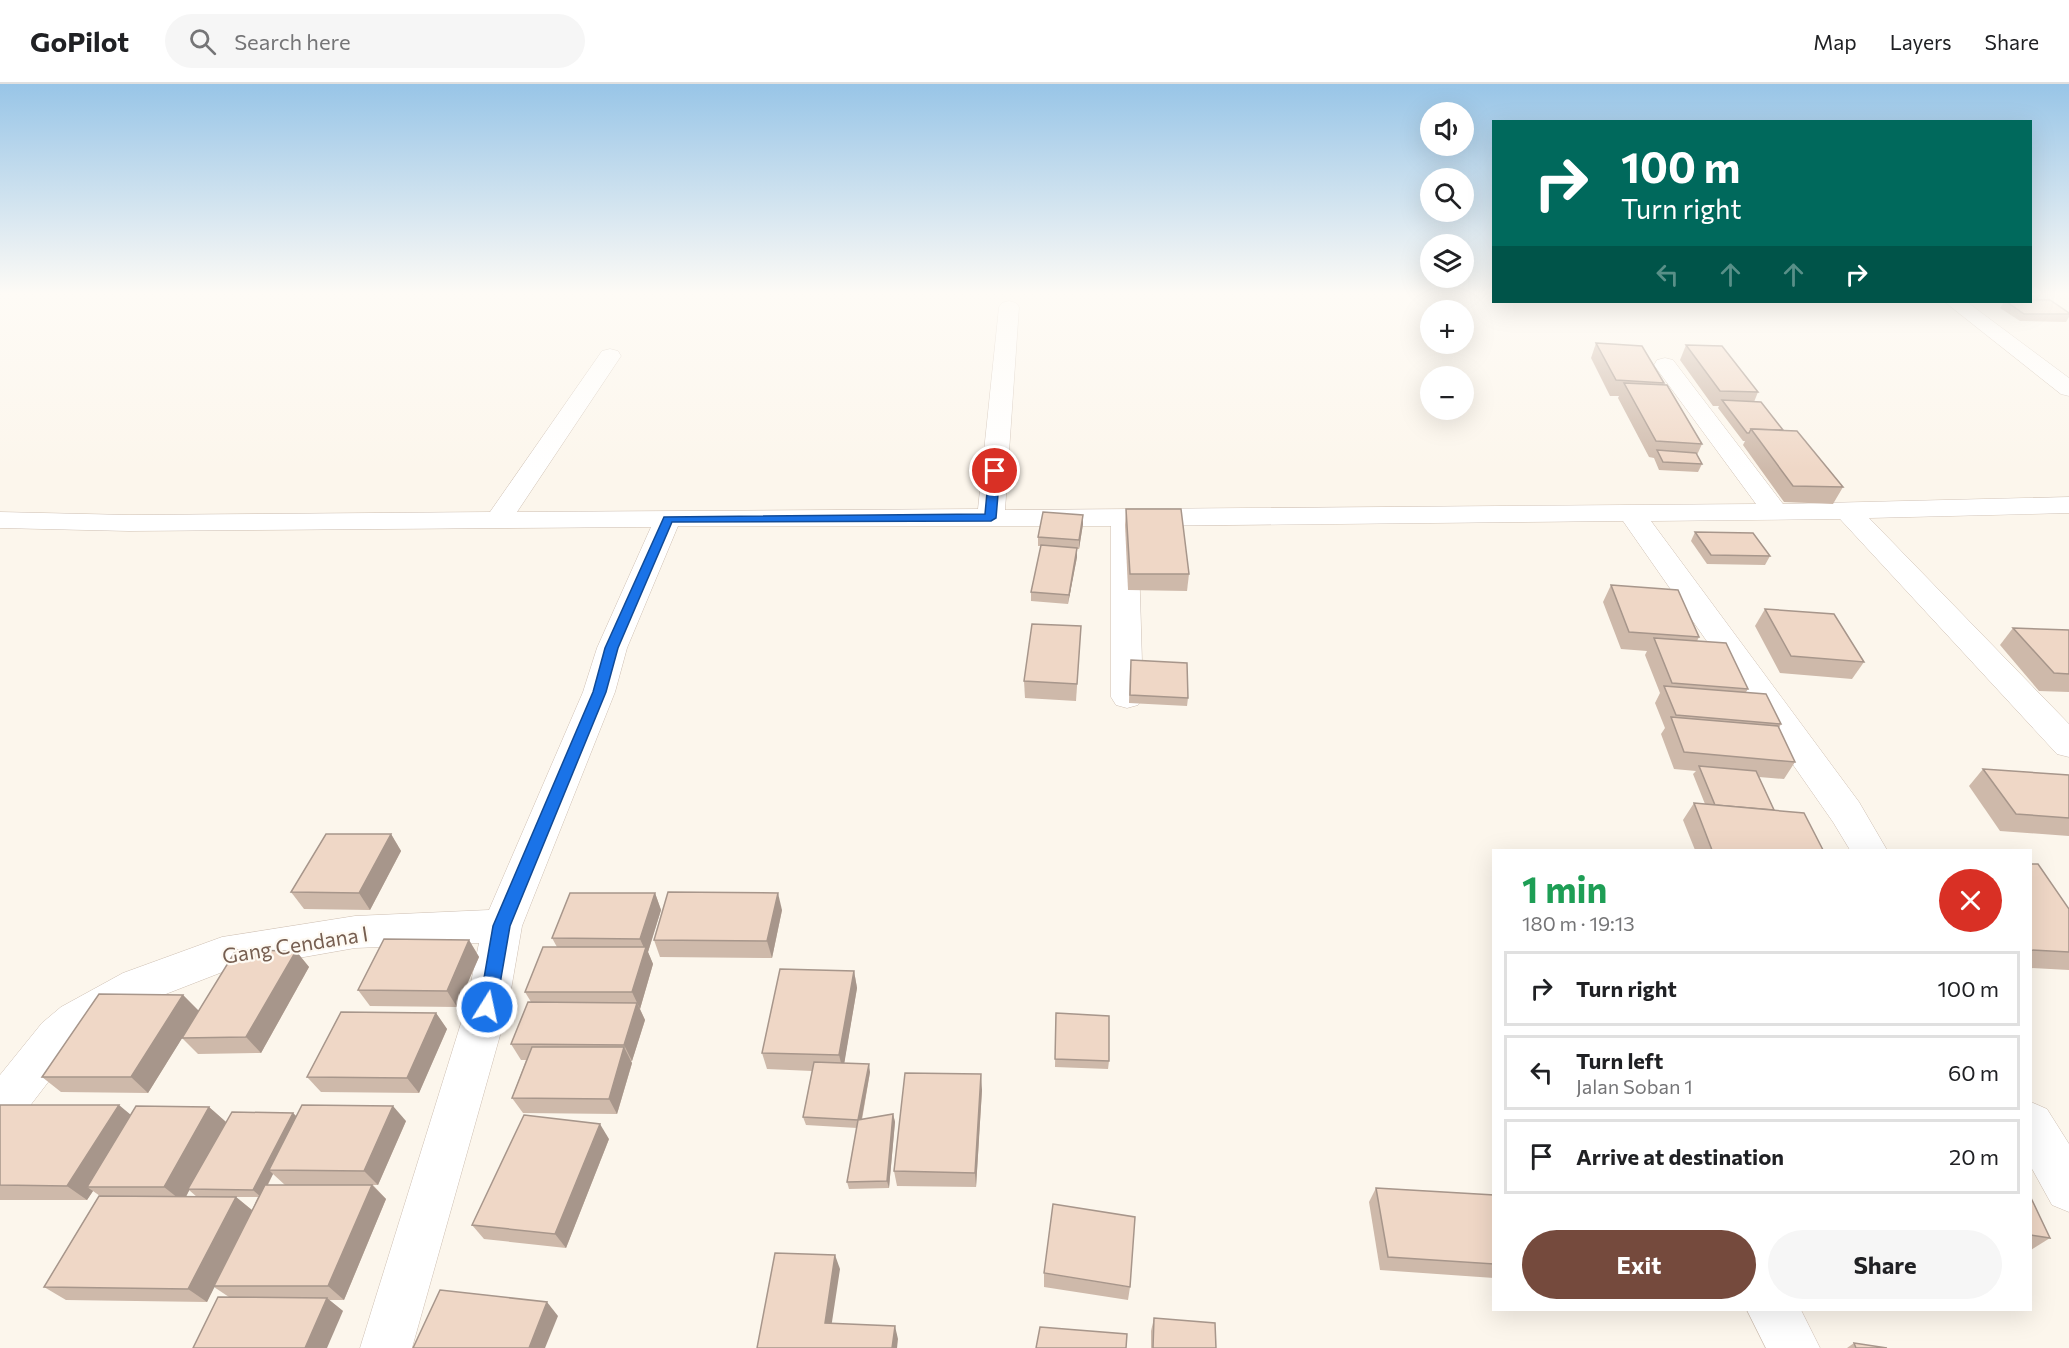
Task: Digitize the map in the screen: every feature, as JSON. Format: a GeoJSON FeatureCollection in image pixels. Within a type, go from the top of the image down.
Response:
{"type":"FeatureCollection","features":[{"type":"Feature","properties":{"kind":"street"},"geometry":{"type":"LineString","coordinates":[[991,518],[1005,354]]}},
{"type":"Feature","properties":{"kind":"street"},"geometry":{"type":"LineString","coordinates":[[2023,354],[2069,389]]}},
{"type":"Feature","properties":{"kind":"street"},"geometry":{"type":"LineString","coordinates":[[498,520],[610,356]]}},
{"type":"Feature","properties":{"kind":"street"},"geometry":{"type":"LineString","coordinates":[[1665,365],[1775,511]]}},
{"type":"Feature","properties":{"kind":"street"},"geometry":{"type":"LineString","coordinates":[[0,520],[129,523],[1124,518],[1847,512],[2069,505]]}},
{"type":"Feature","properties":{"kind":"street"},"geometry":{"type":"LineString","coordinates":[[1847,512],[2069,745]]}},
{"type":"Feature","properties":{"kind":"street"},"geometry":{"type":"LineString","coordinates":[[1631,513],[1846,812],[1868,849]]}},
{"type":"Feature","properties":{"kind":"street"},"geometry":{"type":"LineString","coordinates":[[1124,518],[1127,697]]}},
{"type":"Feature","properties":{"kind":"street"},"geometry":{"type":"LineString","coordinates":[[386,1348],[487,1007],[502,926],[599,692],[612,648],[668,519]]}},
{"type":"Feature","properties":{"kind":"street","name":"Gang Cendana I"},"geometry":{"type":"LineString","coordinates":[[0,1109],[57,1037],[76,1020],[138,986],[222,954],[355,932],[502,926]]}},
{"type":"Feature","properties":{"kind":"street"},"geometry":{"type":"LineString","coordinates":[[2032,1126],[2069,1188]]}},
{"type":"Feature","properties":{"kind":"street"},"geometry":{"type":"LineString","coordinates":[[1774,1311],[1794,1348]]}},
{"type":"Feature","properties":{"kind":"building"},"geometry":{"type":"Polygon","coordinates":[[[1602,354],[1647,354],[1664,383],[1616,380],[1602,354]]]}},
{"type":"Feature","properties":{"kind":"building"},"geometry":{"type":"Polygon","coordinates":[[[1693,354],[1728,354],[1758,392],[1720,391],[1693,354]]]}},
{"type":"Feature","properties":{"kind":"building"},"geometry":{"type":"Polygon","coordinates":[[[1624,383],[1667,385],[1702,444],[1656,441],[1624,383]]]}},
{"type":"Feature","properties":{"kind":"building"},"geometry":{"type":"Polygon","coordinates":[[[1722,400],[1761,402],[1783,430],[1751,429],[1747,433],[1722,400]]]}},
{"type":"Feature","properties":{"kind":"building"},"geometry":{"type":"Polygon","coordinates":[[[1751,429],[1797,431],[1843,487],[1793,486],[1751,429]]]}},
{"type":"Feature","properties":{"kind":"building"},"geometry":{"type":"Polygon","coordinates":[[[1657,450],[1696,453],[1702,464],[1663,462],[1657,450]]]}},
{"type":"Feature","properties":{"kind":"building"},"geometry":{"type":"Polygon","coordinates":[[[1126,509],[1181,509],[1189,574],[1130,574],[1126,509]]]}},
{"type":"Feature","properties":{"kind":"building"},"geometry":{"type":"Polygon","coordinates":[[[1043,512],[1083,515],[1079,540],[1038,537],[1043,512]]]}},
{"type":"Feature","properties":{"kind":"building"},"geometry":{"type":"Polygon","coordinates":[[[1695,532],[1753,533],[1770,556],[1711,555],[1695,532]]]}},
{"type":"Feature","properties":{"kind":"building"},"geometry":{"type":"Polygon","coordinates":[[[1041,545],[1077,548],[1069,595],[1031,592],[1041,545]]]}},
{"type":"Feature","properties":{"kind":"building"},"geometry":{"type":"Polygon","coordinates":[[[1611,585],[1678,590],[1699,637],[1629,632],[1611,585]]]}},
{"type":"Feature","properties":{"kind":"building"},"geometry":{"type":"Polygon","coordinates":[[[1765,609],[1834,614],[1864,662],[1791,656],[1765,609]]]}},
{"type":"Feature","properties":{"kind":"building"},"geometry":{"type":"Polygon","coordinates":[[[1032,624],[1081,626],[1077,684],[1024,681],[1032,624]]]}},
{"type":"Feature","properties":{"kind":"building"},"geometry":{"type":"Polygon","coordinates":[[[2013,628],[2069,630],[2069,674],[2054,673],[2013,628]]]}},
{"type":"Feature","properties":{"kind":"building"},"geometry":{"type":"Polygon","coordinates":[[[1654,638],[1726,643],[1748,689],[1672,683],[1654,638]]]}},
{"type":"Feature","properties":{"kind":"building"},"geometry":{"type":"Polygon","coordinates":[[[1131,660],[1187,663],[1188,698],[1130,695],[1131,660]]]}},
{"type":"Feature","properties":{"kind":"building"},"geometry":{"type":"Polygon","coordinates":[[[1664,686],[1766,694],[1781,724],[1676,715],[1664,686]]]}},
{"type":"Feature","properties":{"kind":"building"},"geometry":{"type":"Polygon","coordinates":[[[1671,717],[1778,726],[1795,762],[1684,752],[1671,717]]]}},
{"type":"Feature","properties":{"kind":"building"},"geometry":{"type":"Polygon","coordinates":[[[1699,766],[1756,771],[1774,810],[1715,805],[1699,766]]]}},
{"type":"Feature","properties":{"kind":"building"},"geometry":{"type":"Polygon","coordinates":[[[1983,769],[2069,775],[2069,818],[2016,814],[1983,769]]]}},
{"type":"Feature","properties":{"kind":"building"},"geometry":{"type":"Polygon","coordinates":[[[1694,803],[1804,813],[1822,849],[1712,849],[1694,803]]]}},
{"type":"Feature","properties":{"kind":"building"},"geometry":{"type":"Polygon","coordinates":[[[326,834],[391,834],[359,893],[291,892],[326,834]]]}},
{"type":"Feature","properties":{"kind":"building"},"geometry":{"type":"Polygon","coordinates":[[[2032,864],[2038,864],[2069,909],[2069,952],[2032,950],[2032,864]]]}},
{"type":"Feature","properties":{"kind":"building"},"geometry":{"type":"Polygon","coordinates":[[[668,892],[778,893],[767,941],[654,940],[668,892]]]}},
{"type":"Feature","properties":{"kind":"building"},"geometry":{"type":"Polygon","coordinates":[[[570,893],[655,893],[640,939],[552,938],[570,893]]]}},
{"type":"Feature","properties":{"kind":"building"},"geometry":{"type":"Polygon","coordinates":[[[384,939],[469,940],[447,991],[358,990],[384,939]]]}},
{"type":"Feature","properties":{"kind":"building"},"geometry":{"type":"Polygon","coordinates":[[[543,947],[646,947],[632,992],[525,992],[543,947]]]}},
{"type":"Feature","properties":{"kind":"building"},"geometry":{"type":"Polygon","coordinates":[[[236,950],[296,951],[246,1037],[182,1038],[236,950]]]}},
{"type":"Feature","properties":{"kind":"building"},"geometry":{"type":"Polygon","coordinates":[[[780,969],[854,971],[839,1055],[762,1053],[780,969]]]}},
{"type":"Feature","properties":{"kind":"building"},"geometry":{"type":"Polygon","coordinates":[[[99,994],[183,995],[131,1077],[42,1077],[99,994]]]}},
{"type":"Feature","properties":{"kind":"building"},"geometry":{"type":"Polygon","coordinates":[[[528,1002],[637,1003],[624,1045],[511,1044],[528,1002]]]}},
{"type":"Feature","properties":{"kind":"building"},"geometry":{"type":"Polygon","coordinates":[[[341,1012],[436,1013],[407,1078],[307,1077],[341,1012]]]}},
{"type":"Feature","properties":{"kind":"building"},"geometry":{"type":"Polygon","coordinates":[[[1056,1013],[1109,1016],[1109,1061],[1055,1059],[1056,1013]]]}},
{"type":"Feature","properties":{"kind":"building"},"geometry":{"type":"Polygon","coordinates":[[[532,1047],[624,1047],[609,1099],[512,1098],[532,1047]]]}},
{"type":"Feature","properties":{"kind":"building"},"geometry":{"type":"Polygon","coordinates":[[[814,1062],[869,1064],[858,1120],[803,1117],[814,1062]]]}},
{"type":"Feature","properties":{"kind":"building"},"geometry":{"type":"Polygon","coordinates":[[[905,1073],[981,1074],[975,1173],[894,1171],[905,1073]]]}},
{"type":"Feature","properties":{"kind":"building"},"geometry":{"type":"Polygon","coordinates":[[[0,1105],[119,1105],[67,1186],[0,1185],[0,1105]]]}},
{"type":"Feature","properties":{"kind":"building"},"geometry":{"type":"Polygon","coordinates":[[[302,1105],[393,1106],[364,1171],[269,1170],[302,1105]]]}},
{"type":"Feature","properties":{"kind":"building"},"geometry":{"type":"Polygon","coordinates":[[[136,1106],[209,1107],[164,1187],[87,1187],[136,1106]]]}},
{"type":"Feature","properties":{"kind":"building"},"geometry":{"type":"Polygon","coordinates":[[[232,1112],[293,1113],[253,1190],[188,1189],[232,1112]]]}},
{"type":"Feature","properties":{"kind":"building"},"geometry":{"type":"Polygon","coordinates":[[[893,1114],[887,1181],[847,1182],[858,1120],[893,1114]]]}},
{"type":"Feature","properties":{"kind":"building"},"geometry":{"type":"Polygon","coordinates":[[[524,1115],[600,1124],[555,1234],[472,1225],[524,1115]]]}},
{"type":"Feature","properties":{"kind":"building"},"geometry":{"type":"Polygon","coordinates":[[[265,1185],[372,1185],[328,1286],[214,1286],[265,1185]]]}},
{"type":"Feature","properties":{"kind":"building"},"geometry":{"type":"Polygon","coordinates":[[[1376,1188],[1492,1195],[1492,1264],[1388,1257],[1376,1188]]]}},
{"type":"Feature","properties":{"kind":"building"},"geometry":{"type":"Polygon","coordinates":[[[99,1196],[236,1197],[188,1289],[44,1287],[99,1196]]]}},
{"type":"Feature","properties":{"kind":"building"},"geometry":{"type":"Polygon","coordinates":[[[2032,1200],[2050,1238],[2032,1235],[2032,1200]]]}},
{"type":"Feature","properties":{"kind":"building"},"geometry":{"type":"Polygon","coordinates":[[[1053,1204],[1135,1217],[1130,1287],[1044,1273],[1053,1204]]]}},
{"type":"Feature","properties":{"kind":"building"},"geometry":{"type":"Polygon","coordinates":[[[775,1253],[835,1255],[825,1323],[895,1326],[892,1348],[757,1348],[775,1253]]]}},
{"type":"Feature","properties":{"kind":"building"},"geometry":{"type":"Polygon","coordinates":[[[440,1290],[547,1302],[529,1348],[413,1348],[440,1290]]]}},
{"type":"Feature","properties":{"kind":"building"},"geometry":{"type":"Polygon","coordinates":[[[218,1297],[327,1298],[305,1348],[193,1348],[218,1297]]]}},
{"type":"Feature","properties":{"kind":"building"},"geometry":{"type":"Polygon","coordinates":[[[1154,1318],[1215,1323],[1216,1348],[1153,1348],[1154,1318]]]}},
{"type":"Feature","properties":{"kind":"building"},"geometry":{"type":"Polygon","coordinates":[[[1040,1327],[1127,1334],[1126,1348],[1036,1348],[1040,1327]]]}},
{"type":"Feature","properties":{"kind":"building"},"geometry":{"type":"Polygon","coordinates":[[[1854,1343],[1887,1348],[1856,1348],[1854,1343]]]}},
{"type":"Feature","properties":{"kind":"route"},"geometry":{"type":"LineString","coordinates":[[487,1007],[502,926],[599,692],[612,648],[668,519],[991,518],[995,471]]}}]}
